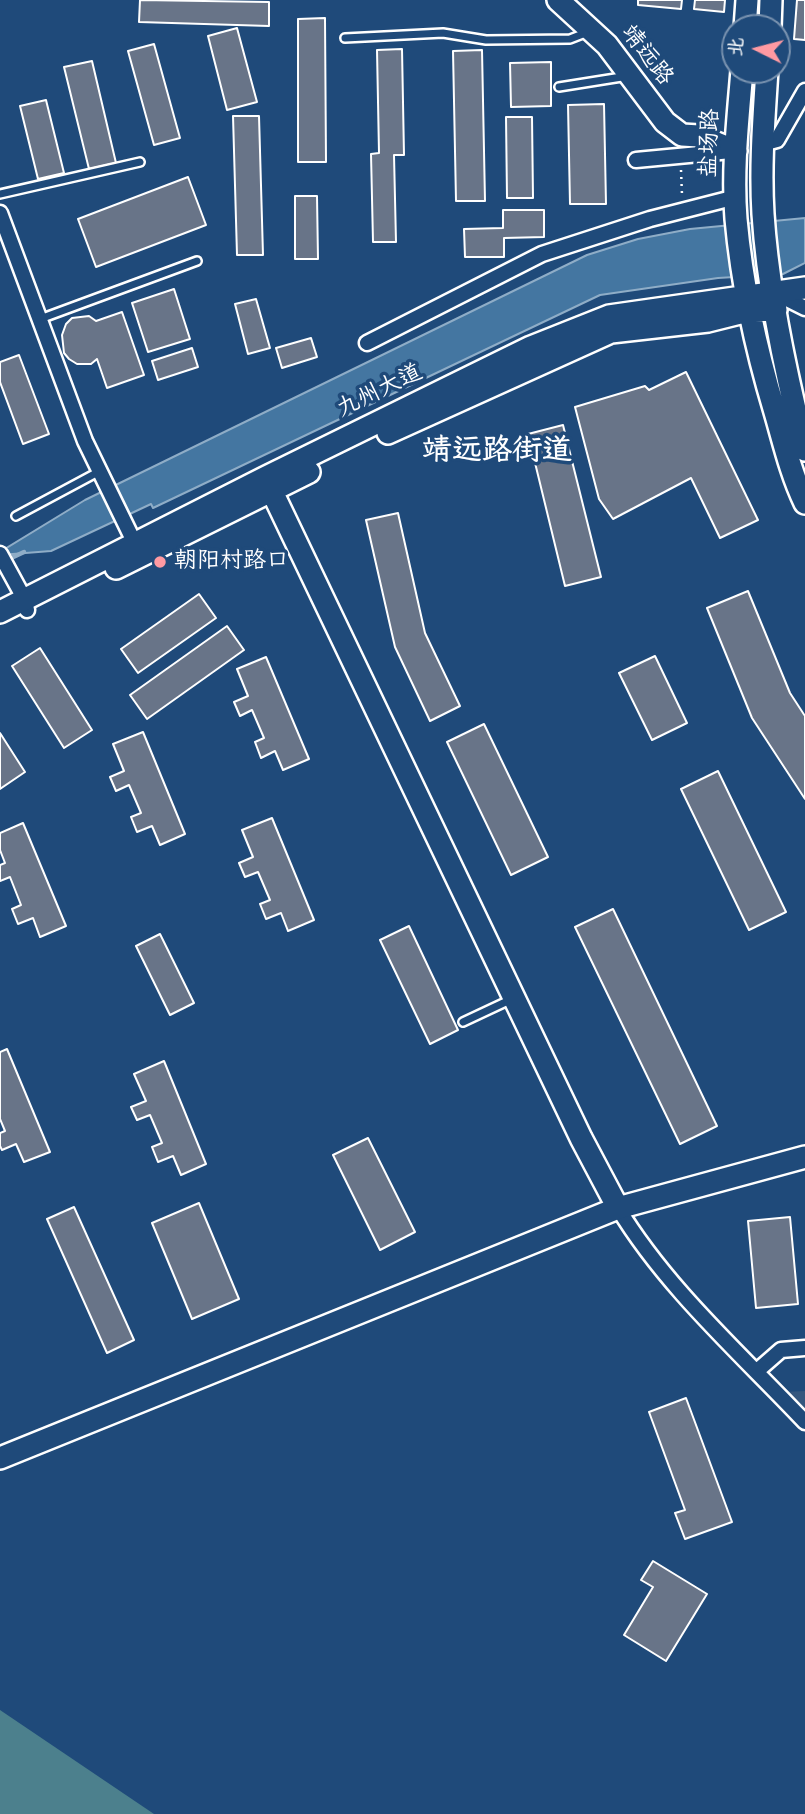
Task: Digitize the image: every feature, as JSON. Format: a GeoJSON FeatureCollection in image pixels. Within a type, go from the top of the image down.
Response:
{"type":"FeatureCollection","features":[{"type":"Feature","properties":{"kind":"street","name":"靖远路"},"geometry":{"type":"LineString","coordinates":[[558,0],[607,45],[665,121],[682,135],[699,136],[736,151]]}},
{"type":"Feature","properties":{"kind":"street","name":"盐场路"},"geometry":{"type":"LineString","coordinates":[[741,84],[736,151],[736,207],[746,298]]}},
{"type":"Feature","properties":{"kind":"street"},"geometry":{"type":"LineString","coordinates":[[766,84],[762,144],[763,214],[789,388],[805,450]]}},
{"type":"Feature","properties":{"kind":"street"},"geometry":{"type":"LineString","coordinates":[[762,144],[777,140],[805,91]]}},
{"type":"Feature","properties":{"kind":"street"},"geometry":{"type":"LineString","coordinates":[[636,160],[736,151]]}},
{"type":"Feature","properties":{"kind":"street"},"geometry":{"type":"LineString","coordinates":[[367,343],[542,254],[682,211],[736,207]]}},
{"type":"Feature","properties":{"kind":"street"},"geometry":{"type":"LineString","coordinates":[[0,214],[85,441],[133,541]]}},
{"type":"Feature","properties":{"kind":"street","name":"九州大道"},"geometry":{"type":"LineString","coordinates":[[0,612],[26,605],[133,541],[269,484],[531,347],[609,316],[805,288]]}},
{"type":"Feature","properties":{"kind":"street"},"geometry":{"type":"LineString","coordinates":[[774,294],[805,308]]}},
{"type":"Feature","properties":{"kind":"street"},"geometry":{"type":"LineString","coordinates":[[746,298],[772,402],[797,486],[805,503]]}},
{"type":"Feature","properties":{"kind":"street"},"geometry":{"type":"LineString","coordinates":[[269,484],[581,1138],[618,1208],[633,1233],[705,1319],[805,1422]]}},
{"type":"Feature","properties":{"kind":"street"},"geometry":{"type":"LineString","coordinates":[[0,554],[26,605],[0,623]]}},
{"type":"Feature","properties":{"kind":"street"},"geometry":{"type":"LineString","coordinates":[[0,1458],[618,1208],[805,1157]]}},
{"type":"Feature","properties":{"kind":"street"},"geometry":{"type":"LineString","coordinates":[[757,1371],[781,1350],[805,1348]]}},
{"type":"Feature","properties":{"kind":"lane"},"geometry":{"type":"LineString","coordinates":[[345,38],[443,33],[486,40],[570,39],[592,31]]}},
{"type":"Feature","properties":{"kind":"lane"},"geometry":{"type":"LineString","coordinates":[[559,87],[629,76]]}},
{"type":"Feature","properties":{"kind":"lane"},"geometry":{"type":"LineString","coordinates":[[0,194],[140,162]]}},
{"type":"Feature","properties":{"kind":"lane"},"geometry":{"type":"LineString","coordinates":[[40,319],[197,261]]}},
{"type":"Feature","properties":{"kind":"lane"},"geometry":{"type":"LineString","coordinates":[[16,516],[100,471]]}},
{"type":"Feature","properties":{"kind":"lane"},"geometry":{"type":"LineString","coordinates":[[463,1022],[515,998]]}},
{"type":"Feature","properties":{"kind":"path"},"geometry":{"type":"LineString","coordinates":[[681,156],[682,211]]}},
{"type":"Feature","properties":{"kind":"shaded area"},"geometry":{"type":"Polygon","coordinates":[[[805,218],[805,263],[783,274],[718,278],[600,295],[153,508],[151,504],[51,551],[0,555],[0,552],[85,500],[587,255],[638,239],[690,229],[805,218]]]}},
{"type":"Feature","properties":{"kind":"shaded area"},"geometry":{"type":"Polygon","coordinates":[[[805,1391],[805,1415],[783,1392],[805,1391]]]}},
{"type":"Feature","properties":{"kind":"green space"},"geometry":{"type":"Polygon","coordinates":[[[0,1710],[154,1814],[0,1814],[0,1710]]]}},
{"type":"Feature","properties":{"kind":"building"},"geometry":{"type":"Polygon","coordinates":[[[140,0],[269,2],[269,26],[139,22],[140,0]]]}},
{"type":"Feature","properties":{"kind":"building"},"geometry":{"type":"Polygon","coordinates":[[[638,0],[682,0],[681,9],[638,5],[638,0]]]}},
{"type":"Feature","properties":{"kind":"building"},"geometry":{"type":"Polygon","coordinates":[[[695,0],[725,0],[724,12],[694,9],[695,0]]]}},
{"type":"Feature","properties":{"kind":"building"},"geometry":{"type":"Polygon","coordinates":[[[797,0],[805,0],[805,40],[794,39],[797,0]]]}},
{"type":"Feature","properties":{"kind":"building"},"geometry":{"type":"Polygon","coordinates":[[[325,18],[326,162],[298,162],[298,19],[325,18]]]}},
{"type":"Feature","properties":{"kind":"building"},"geometry":{"type":"Polygon","coordinates":[[[237,28],[257,102],[227,110],[208,36],[237,28]]]}},
{"type":"Feature","properties":{"kind":"building"},"geometry":{"type":"Polygon","coordinates":[[[154,44],[180,138],[154,145],[128,51],[154,44]]]}},
{"type":"Feature","properties":{"kind":"building"},"geometry":{"type":"Polygon","coordinates":[[[402,49],[404,155],[394,155],[396,242],[373,242],[371,154],[379,153],[377,50],[402,49]]]}},
{"type":"Feature","properties":{"kind":"building"},"geometry":{"type":"Polygon","coordinates":[[[482,50],[485,201],[456,201],[453,51],[482,50]]]}},
{"type":"Feature","properties":{"kind":"building"},"geometry":{"type":"Polygon","coordinates":[[[92,61],[116,163],[89,169],[64,67],[92,61]]]}},
{"type":"Feature","properties":{"kind":"building"},"geometry":{"type":"Polygon","coordinates":[[[551,62],[551,106],[511,107],[510,63],[551,62]]]}},
{"type":"Feature","properties":{"kind":"building"},"geometry":{"type":"Polygon","coordinates":[[[46,100],[64,173],[38,179],[20,106],[46,100]]]}},
{"type":"Feature","properties":{"kind":"building"},"geometry":{"type":"Polygon","coordinates":[[[604,104],[606,204],[570,204],[568,105],[604,104]]]}},
{"type":"Feature","properties":{"kind":"building"},"geometry":{"type":"Polygon","coordinates":[[[233,116],[259,116],[263,255],[237,255],[233,116]]]}},
{"type":"Feature","properties":{"kind":"building"},"geometry":{"type":"Polygon","coordinates":[[[506,117],[532,117],[533,198],[507,198],[506,117]]]}},
{"type":"Feature","properties":{"kind":"building"},"geometry":{"type":"Polygon","coordinates":[[[188,177],[206,225],[96,267],[78,219],[188,177]]]}},
{"type":"Feature","properties":{"kind":"building"},"geometry":{"type":"Polygon","coordinates":[[[295,196],[317,196],[318,259],[295,259],[295,196]]]}},
{"type":"Feature","properties":{"kind":"building"},"geometry":{"type":"Polygon","coordinates":[[[503,210],[544,210],[544,237],[504,238],[504,257],[465,257],[464,229],[503,228],[503,210]]]}},
{"type":"Feature","properties":{"kind":"building"},"geometry":{"type":"Polygon","coordinates":[[[174,289],[190,339],[148,352],[132,303],[174,289]]]}},
{"type":"Feature","properties":{"kind":"building"},"geometry":{"type":"Polygon","coordinates":[[[256,299],[270,348],[248,354],[235,304],[256,299]]]}},
{"type":"Feature","properties":{"kind":"building"},"geometry":{"type":"Polygon","coordinates":[[[122,312],[144,375],[107,388],[97,359],[91,364],[77,364],[69,359],[64,353],[62,335],[66,324],[72,318],[89,316],[96,321],[122,312]]]}},
{"type":"Feature","properties":{"kind":"building"},"geometry":{"type":"Polygon","coordinates":[[[311,338],[317,357],[282,368],[276,348],[311,338]]]}},
{"type":"Feature","properties":{"kind":"building"},"geometry":{"type":"Polygon","coordinates":[[[192,348],[198,367],[158,380],[152,361],[192,348]]]}},
{"type":"Feature","properties":{"kind":"building"},"geometry":{"type":"Polygon","coordinates":[[[19,355],[49,434],[23,444],[0,382],[0,362],[19,355]]]}},
{"type":"Feature","properties":{"kind":"building"},"geometry":{"type":"Polygon","coordinates":[[[686,372],[758,520],[720,538],[691,478],[613,519],[599,499],[575,407],[645,386],[649,390],[686,372]]]}},
{"type":"Feature","properties":{"kind":"building"},"geometry":{"type":"Polygon","coordinates":[[[563,425],[601,577],[565,586],[528,434],[563,425]]]}},
{"type":"Feature","properties":{"kind":"building"},"geometry":{"type":"Polygon","coordinates":[[[398,513],[425,633],[460,706],[430,721],[395,647],[366,520],[398,513]]]}},
{"type":"Feature","properties":{"kind":"building"},"geometry":{"type":"Polygon","coordinates":[[[748,591],[790,693],[805,716],[805,799],[752,718],[707,608],[748,591]]]}},
{"type":"Feature","properties":{"kind":"building"},"geometry":{"type":"Polygon","coordinates":[[[199,594],[216,618],[138,673],[121,649],[199,594]]]}},
{"type":"Feature","properties":{"kind":"building"},"geometry":{"type":"Polygon","coordinates":[[[227,626],[244,650],[147,719],[130,695],[227,626]]]}},
{"type":"Feature","properties":{"kind":"building"},"geometry":{"type":"Polygon","coordinates":[[[40,648],[92,730],[64,748],[12,666],[40,648]]]}},
{"type":"Feature","properties":{"kind":"building"},"geometry":{"type":"Polygon","coordinates":[[[655,656],[687,723],[652,740],[619,673],[655,656]]]}},
{"type":"Feature","properties":{"kind":"building"},"geometry":{"type":"Polygon","coordinates":[[[266,657],[309,759],[283,770],[275,751],[261,758],[255,742],[264,738],[252,710],[240,716],[234,702],[248,696],[237,669],[266,657]]]}},
{"type":"Feature","properties":{"kind":"building"},"geometry":{"type":"Polygon","coordinates":[[[484,724],[548,857],[511,875],[447,742],[484,724]]]}},
{"type":"Feature","properties":{"kind":"building"},"geometry":{"type":"Polygon","coordinates":[[[143,732],[185,834],[160,845],[152,826],[137,832],[131,817],[141,813],[129,785],[116,791],[110,777],[124,771],[113,744],[143,732]]]}},
{"type":"Feature","properties":{"kind":"building"},"geometry":{"type":"Polygon","coordinates":[[[0,733],[25,772],[0,789],[0,733]]]}},
{"type":"Feature","properties":{"kind":"building"},"geometry":{"type":"Polygon","coordinates":[[[718,771],[786,912],[749,930],[681,789],[718,771]]]}},
{"type":"Feature","properties":{"kind":"building"},"geometry":{"type":"Polygon","coordinates":[[[272,818],[314,920],[288,931],[281,913],[266,919],[260,904],[270,900],[258,872],[245,877],[239,863],[253,857],[242,830],[272,818]]]}},
{"type":"Feature","properties":{"kind":"building"},"geometry":{"type":"Polygon","coordinates":[[[23,823],[66,926],[40,937],[33,918],[18,924],[12,909],[21,905],[10,877],[0,881],[0,865],[5,863],[0,850],[0,833],[23,823]]]}},
{"type":"Feature","properties":{"kind":"building"},"geometry":{"type":"Polygon","coordinates":[[[613,909],[717,1126],[680,1144],[575,927],[613,909]]]}},
{"type":"Feature","properties":{"kind":"building"},"geometry":{"type":"Polygon","coordinates":[[[409,926],[458,1030],[430,1044],[380,940],[409,926]]]}},
{"type":"Feature","properties":{"kind":"building"},"geometry":{"type":"Polygon","coordinates":[[[160,934],[194,1003],[170,1015],[136,946],[160,934]]]}},
{"type":"Feature","properties":{"kind":"building"},"geometry":{"type":"Polygon","coordinates":[[[7,1049],[50,1152],[24,1162],[16,1144],[2,1150],[0,1146],[0,1133],[5,1131],[0,1119],[0,1052],[7,1049]]]}},
{"type":"Feature","properties":{"kind":"building"},"geometry":{"type":"Polygon","coordinates":[[[164,1061],[206,1164],[181,1175],[173,1156],[158,1162],[152,1147],[162,1143],[150,1115],[137,1120],[131,1107],[146,1101],[134,1074],[164,1061]]]}},
{"type":"Feature","properties":{"kind":"building"},"geometry":{"type":"Polygon","coordinates":[[[368,1138],[415,1232],[380,1250],[333,1155],[368,1138]]]}},
{"type":"Feature","properties":{"kind":"building"},"geometry":{"type":"Polygon","coordinates":[[[199,1203],[239,1299],[192,1319],[152,1223],[199,1203]]]}},
{"type":"Feature","properties":{"kind":"building"},"geometry":{"type":"Polygon","coordinates":[[[74,1207],[134,1340],[107,1353],[47,1219],[74,1207]]]}},
{"type":"Feature","properties":{"kind":"building"},"geometry":{"type":"Polygon","coordinates":[[[790,1217],[798,1304],[756,1308],[748,1221],[790,1217]]]}},
{"type":"Feature","properties":{"kind":"building"},"geometry":{"type":"Polygon","coordinates":[[[686,1398],[732,1522],[685,1539],[675,1513],[685,1510],[649,1412],[686,1398]]]}},
{"type":"Feature","properties":{"kind":"building"},"geometry":{"type":"Polygon","coordinates":[[[653,1561],[707,1594],[666,1661],[624,1635],[653,1587],[641,1580],[653,1561]]]}},
{"type":"Feature","properties":{"kind":"waterway"},"geometry":{"type":"LineString","coordinates":[[7,560],[24,552]]}},
{"type":"Feature","properties":{"kind":"place","name":"朝阳村路口"},"geometry":{"type":"Point","coordinates":[160,562]}},
{"type":"Feature","properties":{"kind":"district","name":"靖远路街道"},"geometry":{"type":"Point","coordinates":[497,453]}}]}
